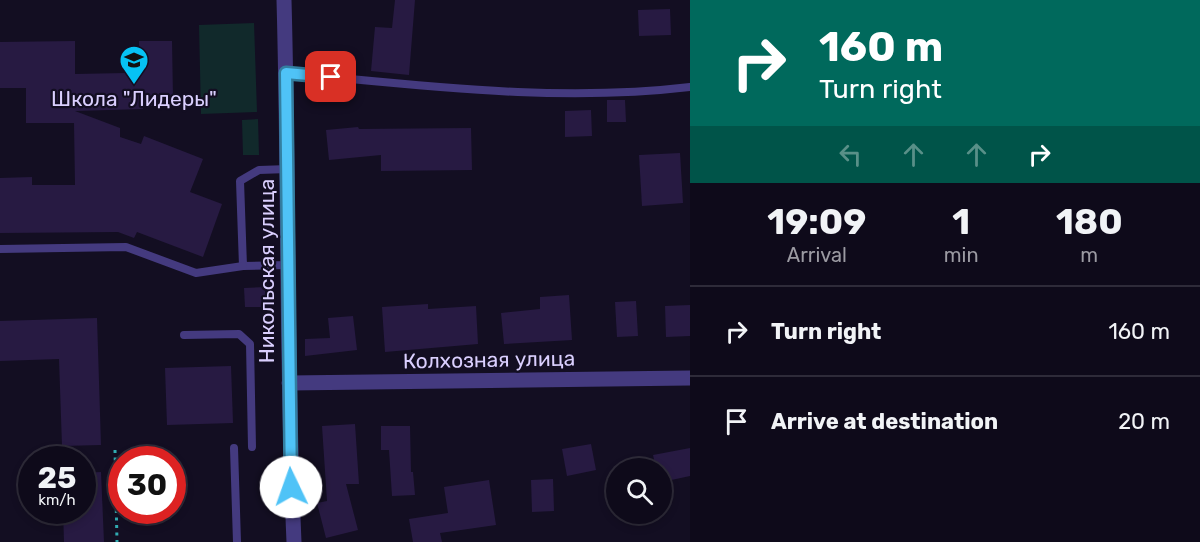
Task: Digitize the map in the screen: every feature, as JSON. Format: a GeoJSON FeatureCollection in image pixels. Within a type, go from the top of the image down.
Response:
{"type":"FeatureCollection","features":[{"type":"Feature","properties":{"kind":"street","name":"Никольская улица"},"geometry":{"type":"LineString","coordinates":[[284,0],[290,265],[289,383],[294,542]]}},
{"type":"Feature","properties":{"kind":"street","name":"Колхозная улица"},"geometry":{"type":"LineString","coordinates":[[289,383],[690,378]]}},
{"type":"Feature","properties":{"kind":"lane"},"geometry":{"type":"LineString","coordinates":[[286,73],[510,92],[634,94],[690,87]]}},
{"type":"Feature","properties":{"kind":"lane"},"geometry":{"type":"LineString","coordinates":[[243,266],[240,181],[259,170],[288,169]]}},
{"type":"Feature","properties":{"kind":"lane"},"geometry":{"type":"LineString","coordinates":[[0,249],[126,248],[196,273],[243,266],[290,265]]}},
{"type":"Feature","properties":{"kind":"lane"},"geometry":{"type":"LineString","coordinates":[[184,335],[239,334],[250,344],[252,447]]}},
{"type":"Feature","properties":{"kind":"lane"},"geometry":{"type":"LineString","coordinates":[[234,448],[237,542]]}},
{"type":"Feature","properties":{"kind":"path"},"geometry":{"type":"LineString","coordinates":[[117,524],[117,542]]}},
{"type":"Feature","properties":{"kind":"green space"},"geometry":{"type":"Polygon","coordinates":[[[254,23],[257,112],[201,114],[199,25],[254,23]]]}},
{"type":"Feature","properties":{"kind":"green space"},"geometry":{"type":"Polygon","coordinates":[[[258,119],[259,155],[243,155],[242,120],[258,119]]]}},
{"type":"Feature","properties":{"kind":"building"},"geometry":{"type":"Polygon","coordinates":[[[395,0],[415,0],[409,75],[371,71],[375,27],[392,28],[395,0]]]}},
{"type":"Feature","properties":{"kind":"building"},"geometry":{"type":"Polygon","coordinates":[[[670,9],[671,35],[639,36],[638,10],[670,9]]]}},
{"type":"Feature","properties":{"kind":"building"},"geometry":{"type":"Polygon","coordinates":[[[75,41],[75,74],[126,73],[125,56],[139,56],[139,41],[172,41],[173,98],[156,98],[156,106],[143,106],[143,109],[75,111],[120,128],[120,137],[141,144],[144,136],[203,159],[190,192],[222,204],[203,257],[137,232],[134,238],[118,232],[0,233],[0,178],[32,177],[32,185],[75,185],[74,123],[26,123],[26,88],[0,88],[0,42],[75,41]]]}},
{"type":"Feature","properties":{"kind":"building"},"geometry":{"type":"Polygon","coordinates":[[[607,100],[625,100],[626,122],[607,122],[607,100]]]}},
{"type":"Feature","properties":{"kind":"building"},"geometry":{"type":"Polygon","coordinates":[[[591,110],[592,136],[565,137],[565,111],[591,110]]]}},
{"type":"Feature","properties":{"kind":"building"},"geometry":{"type":"Polygon","coordinates":[[[358,127],[359,129],[471,128],[472,170],[381,171],[381,155],[329,160],[326,130],[358,127]]]}},
{"type":"Feature","properties":{"kind":"building"},"geometry":{"type":"Polygon","coordinates":[[[680,153],[683,203],[642,206],[639,155],[680,153]]]}},
{"type":"Feature","properties":{"kind":"building"},"geometry":{"type":"Polygon","coordinates":[[[265,287],[265,307],[245,307],[244,288],[265,287]]]}},
{"type":"Feature","properties":{"kind":"building"},"geometry":{"type":"Polygon","coordinates":[[[569,295],[572,340],[504,344],[501,313],[540,309],[540,297],[569,295]]]}},
{"type":"Feature","properties":{"kind":"building"},"geometry":{"type":"Polygon","coordinates":[[[636,301],[638,336],[617,337],[615,302],[636,301]]]}},
{"type":"Feature","properties":{"kind":"building"},"geometry":{"type":"Polygon","coordinates":[[[428,304],[428,309],[476,306],[478,344],[385,352],[382,307],[428,304]]]}},
{"type":"Feature","properties":{"kind":"building"},"geometry":{"type":"Polygon","coordinates":[[[690,305],[690,336],[666,337],[665,306],[690,305]]]}},
{"type":"Feature","properties":{"kind":"building"},"geometry":{"type":"Polygon","coordinates":[[[353,316],[357,350],[305,356],[305,339],[330,338],[328,318],[353,316]]]}},
{"type":"Feature","properties":{"kind":"building"},"geometry":{"type":"Polygon","coordinates":[[[97,318],[101,445],[62,446],[59,359],[0,361],[0,321],[97,318]]]}},
{"type":"Feature","properties":{"kind":"building"},"geometry":{"type":"Polygon","coordinates":[[[231,366],[233,423],[167,425],[165,368],[231,366]]]}},
{"type":"Feature","properties":{"kind":"building"},"geometry":{"type":"Polygon","coordinates":[[[355,424],[359,484],[346,484],[358,530],[326,538],[317,503],[327,501],[322,426],[355,424]]]}},
{"type":"Feature","properties":{"kind":"building"},"geometry":{"type":"Polygon","coordinates":[[[381,426],[410,426],[411,472],[413,472],[415,495],[392,496],[389,450],[381,450],[381,426]]]}},
{"type":"Feature","properties":{"kind":"building"},"geometry":{"type":"Polygon","coordinates":[[[591,444],[596,470],[567,476],[562,449],[591,444]]]}},
{"type":"Feature","properties":{"kind":"building"},"geometry":{"type":"Polygon","coordinates":[[[690,448],[690,476],[672,480],[672,458],[654,458],[653,455],[690,448]]]}},
{"type":"Feature","properties":{"kind":"building"},"geometry":{"type":"Polygon","coordinates":[[[96,472],[101,472],[104,542],[64,542],[63,524],[96,524],[96,472]]]}},
{"type":"Feature","properties":{"kind":"building"},"geometry":{"type":"Polygon","coordinates":[[[553,479],[554,511],[532,512],[531,480],[553,479]]]}},
{"type":"Feature","properties":{"kind":"building"},"geometry":{"type":"Polygon","coordinates":[[[489,480],[496,525],[440,533],[442,542],[413,542],[409,519],[448,513],[444,487],[489,480]]]}},
{"type":"Feature","properties":{"kind":"place","name":"Школа \"Лидеры\""},"geometry":{"type":"Point","coordinates":[134,86]}},
{"type":"Feature","properties":{"kind":"route"},"geometry":{"type":"LineString","coordinates":[[291,487],[286,73],[331,77]]}}]}
